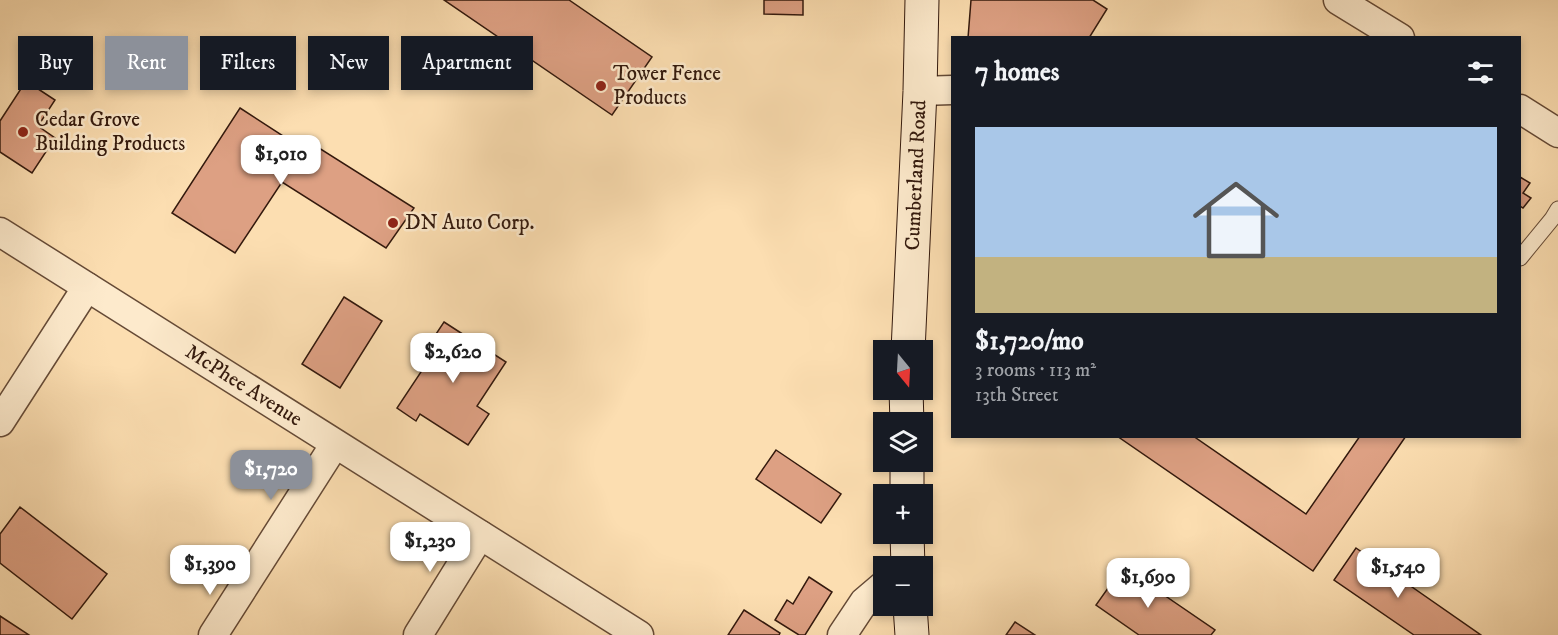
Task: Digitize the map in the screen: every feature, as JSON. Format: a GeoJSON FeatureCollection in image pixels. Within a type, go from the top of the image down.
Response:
{"type":"FeatureCollection","features":[{"type":"Feature","properties":{"kind":"street","name":"Cumberland Road"},"geometry":{"type":"LineString","coordinates":[[909,340],[922,0]]}},
{"type":"Feature","properties":{"kind":"street"},"geometry":{"type":"LineString","coordinates":[[1338,0],[1397,36]]}},
{"type":"Feature","properties":{"kind":"street"},"geometry":{"type":"LineString","coordinates":[[920,91],[951,90]]}},
{"type":"Feature","properties":{"kind":"street"},"geometry":{"type":"LineString","coordinates":[[1521,111],[1558,133]]}},
{"type":"Feature","properties":{"kind":"street","name":"McPhee Avenue"},"geometry":{"type":"LineString","coordinates":[[0,232],[639,635]]}},
{"type":"Feature","properties":{"kind":"street"},"geometry":{"type":"LineString","coordinates":[[0,422],[87,287]]}},
{"type":"Feature","properties":{"kind":"street"},"geometry":{"type":"LineString","coordinates":[[213,635],[335,444]]}},
{"type":"Feature","properties":{"kind":"street"},"geometry":{"type":"LineString","coordinates":[[418,635],[480,535]]}},
{"type":"Feature","properties":{"kind":"street"},"geometry":{"type":"LineString","coordinates":[[842,635],[864,602],[873,593]]}},
{"type":"Feature","properties":{"kind":"street"},"geometry":{"type":"LineString","coordinates":[[911,616],[912,635]]}},
{"type":"Feature","properties":{"kind":"lane"},"geometry":{"type":"LineString","coordinates":[[1521,257],[1558,209]]}},
{"type":"Feature","properties":{"kind":"building","name":"Tower Fence Products"},"geometry":{"type":"Polygon","coordinates":[[[444,0],[569,0],[652,57],[612,115],[533,61],[533,36],[497,36],[444,0]]]}},
{"type":"Feature","properties":{"kind":"building"},"geometry":{"type":"Polygon","coordinates":[[[764,0],[803,0],[803,15],[764,14],[764,0]]]}},
{"type":"Feature","properties":{"kind":"building"},"geometry":{"type":"Polygon","coordinates":[[[971,0],[1093,0],[1107,9],[1090,36],[968,36],[971,0]]]}},
{"type":"Feature","properties":{"kind":"building","name":"Cedar Grove Building Products"},"geometry":{"type":"Polygon","coordinates":[[[20,90],[40,90],[55,100],[38,126],[55,138],[32,173],[0,152],[0,121],[20,90]]]}},
{"type":"Feature","properties":{"kind":"building"},"geometry":{"type":"Polygon","coordinates":[[[240,108],[303,149],[308,141],[414,208],[386,248],[282,182],[235,253],[172,213],[240,108]]]}},
{"type":"Feature","properties":{"kind":"building"},"geometry":{"type":"Polygon","coordinates":[[[1521,178],[1530,183],[1523,193],[1531,198],[1523,208],[1521,207],[1521,178]]]}},
{"type":"Feature","properties":{"kind":"building"},"geometry":{"type":"Polygon","coordinates":[[[344,297],[382,321],[340,388],[302,364],[344,297]]]}},
{"type":"Feature","properties":{"kind":"building"},"geometry":{"type":"Polygon","coordinates":[[[444,322],[506,362],[477,406],[489,414],[468,445],[420,414],[416,421],[397,408],[421,372],[414,367],[444,322]]]}},
{"type":"Feature","properties":{"kind":"building"},"geometry":{"type":"Polygon","coordinates":[[[1120,438],[1196,438],[1306,514],[1359,438],[1405,438],[1313,571],[1120,438]]]}},
{"type":"Feature","properties":{"kind":"building"},"geometry":{"type":"Polygon","coordinates":[[[776,450],[841,494],[821,523],[756,479],[776,450]]]}},
{"type":"Feature","properties":{"kind":"building"},"geometry":{"type":"Polygon","coordinates":[[[20,507],[107,574],[72,619],[0,563],[0,534],[20,507]]]}},
{"type":"Feature","properties":{"kind":"building"},"geometry":{"type":"Polygon","coordinates":[[[1356,548],[1481,635],[1414,635],[1334,580],[1356,548]]]}},
{"type":"Feature","properties":{"kind":"building"},"geometry":{"type":"Polygon","coordinates":[[[1123,567],[1215,630],[1211,635],[1139,635],[1096,605],[1123,567]]]}},
{"type":"Feature","properties":{"kind":"building"},"geometry":{"type":"Polygon","coordinates":[[[809,577],[832,592],[805,635],[799,635],[775,620],[787,600],[793,604],[809,577]]]}},
{"type":"Feature","properties":{"kind":"building"},"geometry":{"type":"Polygon","coordinates":[[[744,610],[780,633],[779,635],[728,635],[744,610]]]}},
{"type":"Feature","properties":{"kind":"building"},"geometry":{"type":"Polygon","coordinates":[[[0,616],[29,635],[0,635],[0,616]]]}},
{"type":"Feature","properties":{"kind":"building"},"geometry":{"type":"Polygon","coordinates":[[[1015,622],[1035,635],[1006,635],[1015,622]]]}},
{"type":"Feature","properties":{"kind":"place","name":"Tower Fence Products"},"geometry":{"type":"Point","coordinates":[601,86]}},
{"type":"Feature","properties":{"kind":"place","name":"Cedar Grove Building Products"},"geometry":{"type":"Point","coordinates":[23,132]}},
{"type":"Feature","properties":{"kind":"place","name":"DN Auto Corp."},"geometry":{"type":"Point","coordinates":[393,223]}}]}
